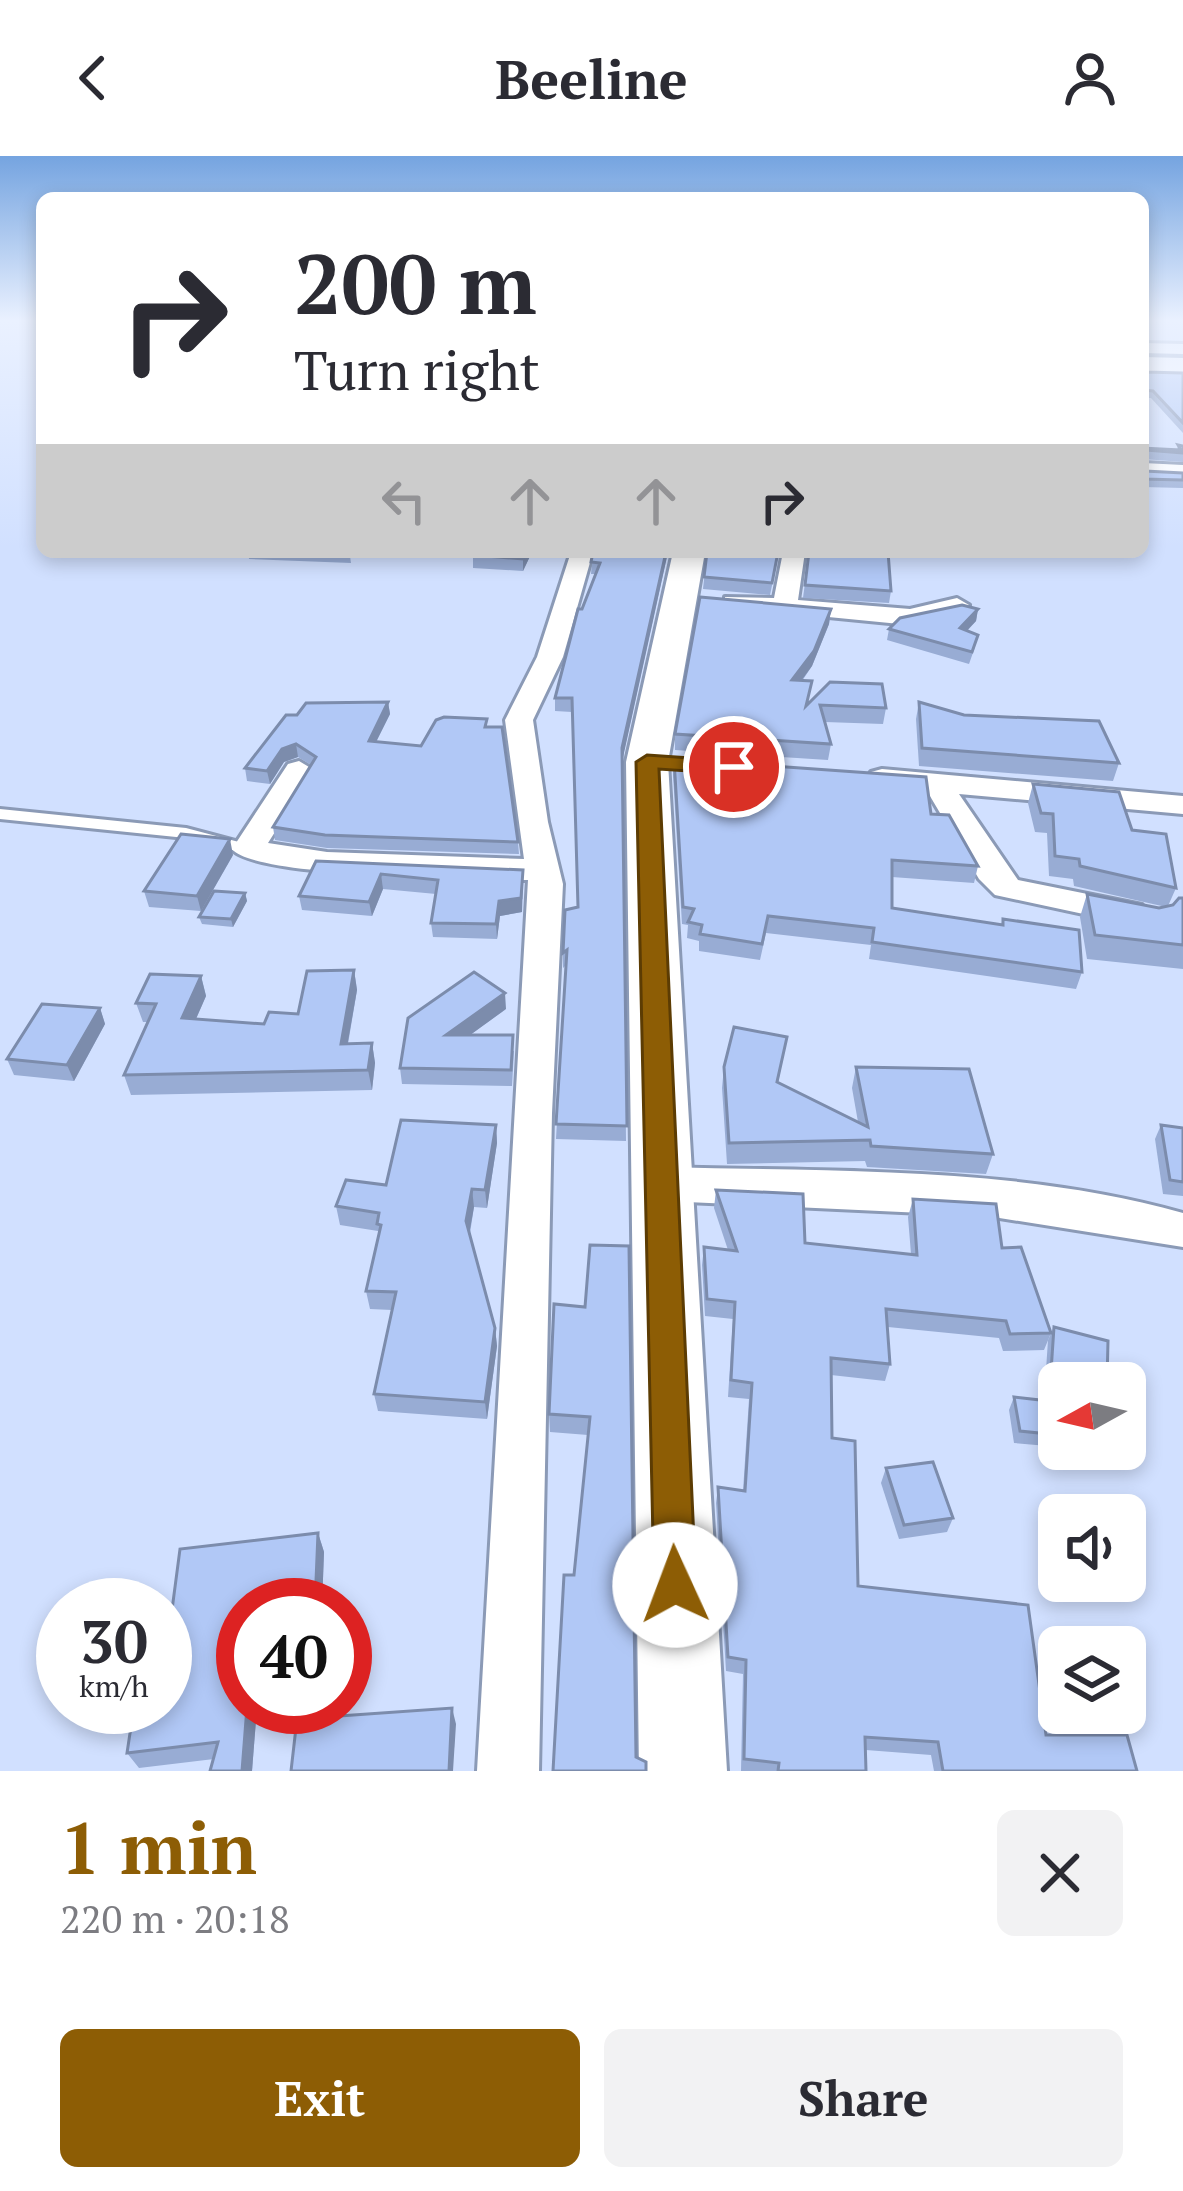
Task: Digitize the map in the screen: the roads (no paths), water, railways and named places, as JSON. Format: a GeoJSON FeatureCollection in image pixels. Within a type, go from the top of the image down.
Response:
{"type":"FeatureCollection","features":[{"type":"Feature","properties":{"kind":"street"},"geometry":{"type":"LineString","coordinates":[[1149,469],[1183,471]]}},
{"type":"Feature","properties":{"kind":"street"},"geometry":{"type":"LineString","coordinates":[[508,1771],[544,870],[532,822],[519,720],[550,657],[580,558]]}},
{"type":"Feature","properties":{"kind":"street"},"geometry":{"type":"LineString","coordinates":[[785,605],[793,558]]}},
{"type":"Feature","properties":{"kind":"street"},"geometry":{"type":"LineString","coordinates":[[683,1771],[658,762],[686,575],[785,605],[910,617],[957,605]]}},
{"type":"Feature","properties":{"kind":"street"},"geometry":{"type":"LineString","coordinates":[[299,770],[248,850],[327,862],[544,870]]}},
{"type":"Feature","properties":{"kind":"street"},"geometry":{"type":"LineString","coordinates":[[854,776],[1183,805]]}},
{"type":"Feature","properties":{"kind":"street"},"geometry":{"type":"LineString","coordinates":[[935,781],[1006,888],[1151,916]]}},
{"type":"Feature","properties":{"kind":"street"},"geometry":{"type":"LineString","coordinates":[[665,1184],[978,1194],[1178,1229]]}},
{"type":"Feature","properties":{"kind":"lane"},"geometry":{"type":"LineString","coordinates":[[0,814],[186,833],[248,850]]}}]}
